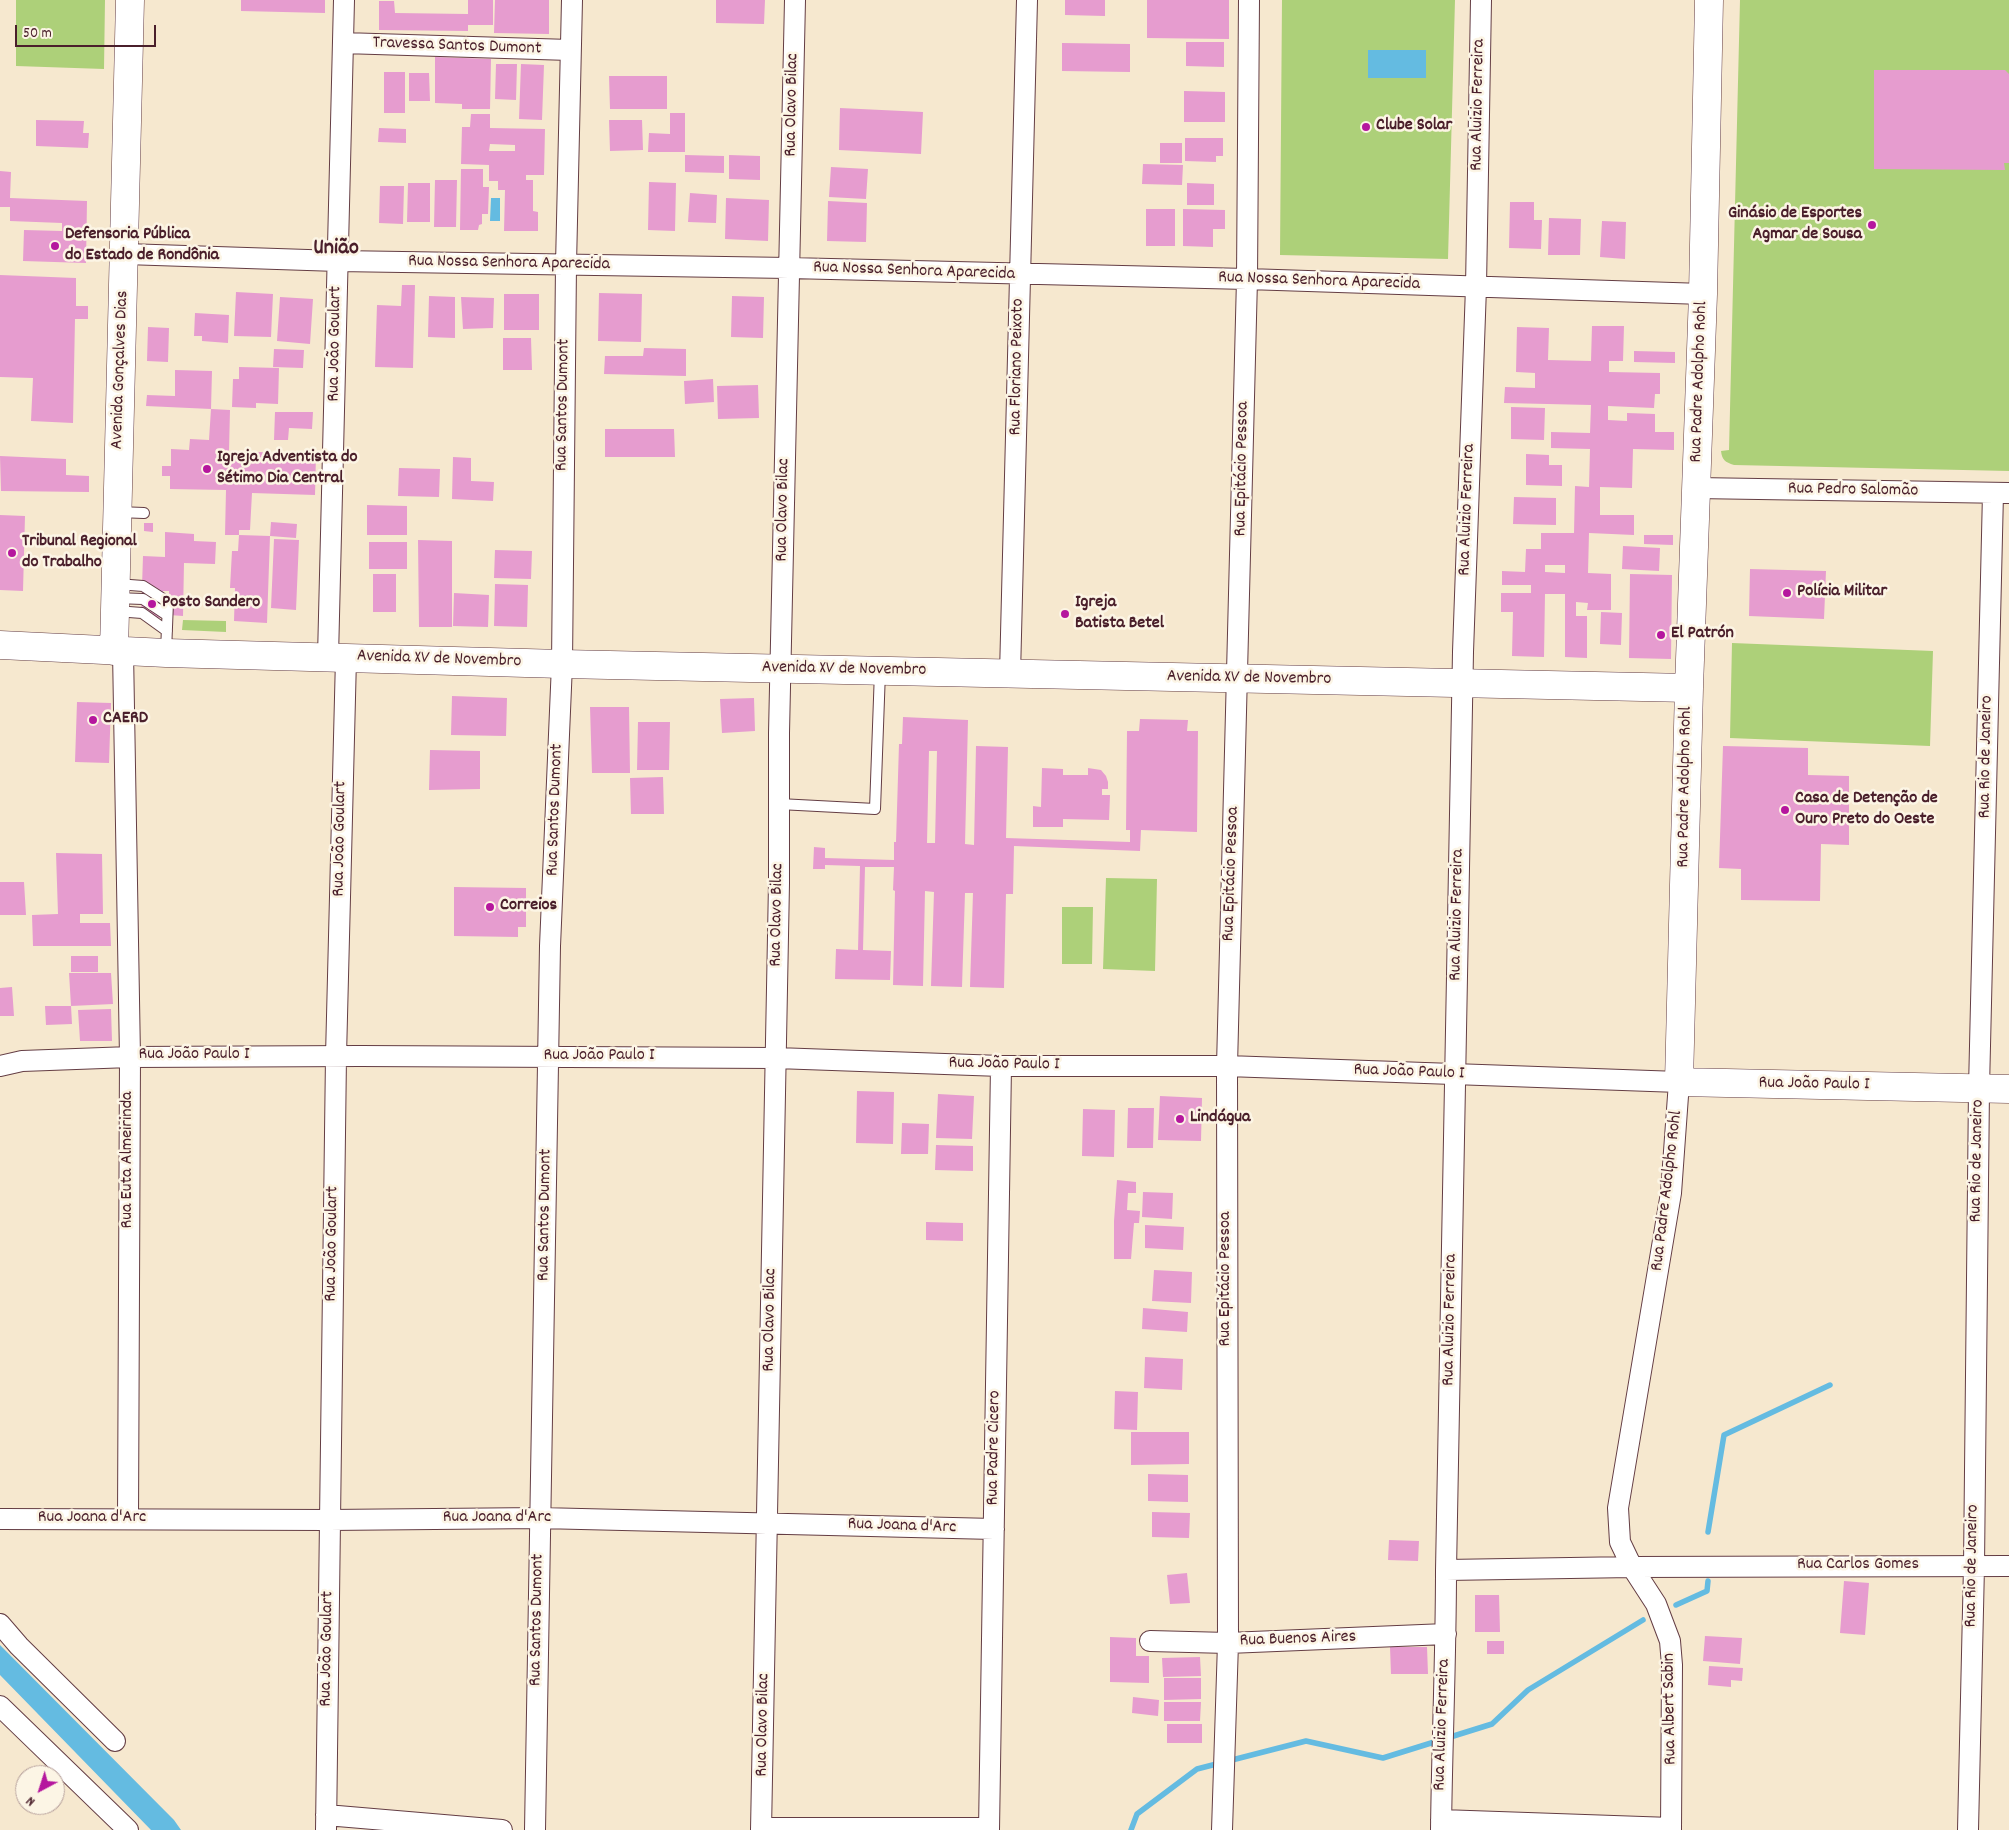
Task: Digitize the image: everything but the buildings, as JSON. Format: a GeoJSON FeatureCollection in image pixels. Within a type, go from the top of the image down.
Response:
{"type":"FeatureCollection","features":[{"type":"Feature","properties":{"kind":"street","name":"Avenida Gonçalves Dias"},"geometry":{"type":"LineString","coordinates":[[118,651],[115,598],[130,0]]}},
{"type":"Feature","properties":{"kind":"street","name":"Rua João Goulart"},"geometry":{"type":"LineString","coordinates":[[326,1823],[336,1056],[338,262],[344,0]]}},
{"type":"Feature","properties":{"kind":"street","name":"Rua Santos Dumont"},"geometry":{"type":"LineString","coordinates":[[535,1830],[550,946],[562,664],[566,265],[572,0]]}},
{"type":"Feature","properties":{"kind":"street","name":"Rua Olavo Bilac"},"geometry":{"type":"LineString","coordinates":[[761,1829],[779,883],[780,669],[795,0]]}},
{"type":"Feature","properties":{"kind":"street","name":"Rua Floriano Peixoto"},"geometry":{"type":"LineString","coordinates":[[1010,674],[1027,0]]}},
{"type":"Feature","properties":{"kind":"street","name":"Rua Epitácio Pessoa"},"geometry":{"type":"LineString","coordinates":[[1222,1830],[1228,1643],[1227,1066],[1248,279],[1249,0]]}},
{"type":"Feature","properties":{"kind":"street","name":"Rua Aluizio Ferreira"},"geometry":{"type":"LineString","coordinates":[[1441,1825],[1462,683],[1476,287],[1481,0]]}},
{"type":"Feature","properties":{"kind":"street","name":"Rua Padre Adolpho Rohl"},"geometry":{"type":"LineString","coordinates":[[1632,1567],[1620,1542],[1618,1508],[1671,1193],[1679,1082],[1689,688],[1703,294],[1709,0]]}},
{"type":"Feature","properties":{"kind":"street","name":"Travessa Santos Dumont"},"geometry":{"type":"LineString","coordinates":[[343,43],[570,50]]}},
{"type":"Feature","properties":{"kind":"street","name":"Rua Nossa Senhora Aparecida"},"geometry":{"type":"LineString","coordinates":[[125,254],[338,262],[789,268],[1248,279],[1703,294]]}},
{"type":"Feature","properties":{"kind":"street","name":"Rua Pedro Salomão"},"geometry":{"type":"LineString","coordinates":[[1696,488],[2001,493]]}},
{"type":"Feature","properties":{"kind":"street","name":"Rua Rio de Janeiro"},"geometry":{"type":"LineString","coordinates":[[1968,1830],[1974,1566],[1979,1088],[2001,493]]}},
{"type":"Feature","properties":{"kind":"street","name":"Avenida XV de Novembro"},"geometry":{"type":"LineString","coordinates":[[0,645],[118,651],[167,642],[337,658],[1689,688]]}},
{"type":"Feature","properties":{"kind":"street","name":"Rua Euta Almeirinda"},"geometry":{"type":"LineString","coordinates":[[118,651],[130,1057],[128,1518]]}},
{"type":"Feature","properties":{"kind":"street","name":"Rua João Paulo I"},"geometry":{"type":"LineString","coordinates":[[0,1066],[22,1061],[130,1057],[549,1056],[776,1058],[1000,1066],[1227,1066],[1679,1082],[2009,1089]]}},
{"type":"Feature","properties":{"kind":"street","name":"Rua Padre Cicero"},"geometry":{"type":"LineString","coordinates":[[989,1829],[1000,1066]]}},
{"type":"Feature","properties":{"kind":"street","name":"Rua Joana d'Arc"},"geometry":{"type":"LineString","coordinates":[[0,1519],[329,1520],[540,1518],[994,1529]]}},
{"type":"Feature","properties":{"kind":"street","name":"Rua Carlos Gomes"},"geometry":{"type":"LineString","coordinates":[[1632,1567],[2009,1566]]}},
{"type":"Feature","properties":{"kind":"street"},"geometry":{"type":"LineString","coordinates":[[1446,1570],[1632,1567]]}},
{"type":"Feature","properties":{"kind":"street","name":"Rua Albert Sabin"},"geometry":{"type":"LineString","coordinates":[[1632,1567],[1656,1604],[1670,1641],[1672,1665],[1671,1829]]}},
{"type":"Feature","properties":{"kind":"street"},"geometry":{"type":"LineString","coordinates":[[0,1624],[19,1646],[116,1740]]}},
{"type":"Feature","properties":{"kind":"street","name":"Rua Buenos Aires"},"geometry":{"type":"LineString","coordinates":[[1150,1641],[1228,1643],[1446,1634]]}},
{"type":"Feature","properties":{"kind":"street"},"geometry":{"type":"LineString","coordinates":[[0,1706],[128,1830]]}},
{"type":"Feature","properties":{"kind":"street"},"geometry":{"type":"LineString","coordinates":[[326,1823],[502,1830]]}},
{"type":"Feature","properties":{"kind":"street"},"geometry":{"type":"LineString","coordinates":[[1441,1825],[1671,1829]]}},
{"type":"Feature","properties":{"kind":"street"},"geometry":{"type":"LineString","coordinates":[[761,1829],[989,1829]]}},
{"type":"Feature","properties":{"kind":"lane"},"geometry":{"type":"LineString","coordinates":[[117,512],[144,513]]}},
{"type":"Feature","properties":{"kind":"lane"},"geometry":{"type":"LineString","coordinates":[[115,598],[143,600],[167,615],[167,642]]}},
{"type":"Feature","properties":{"kind":"lane"},"geometry":{"type":"LineString","coordinates":[[115,598],[142,613],[167,642]]}},
{"type":"Feature","properties":{"kind":"lane"},"geometry":{"type":"LineString","coordinates":[[779,804],[875,809],[880,671]]}},
{"type":"Feature","properties":{"kind":"green space"},"geometry":{"type":"Polygon","coordinates":[[[16,0],[105,0],[104,69],[16,66],[16,0]]]}},
{"type":"Feature","properties":{"kind":"green space","name":"Clube Solar"},"geometry":{"type":"Polygon","coordinates":[[[1282,0],[1455,0],[1448,259],[1280,255],[1282,0]]]}},
{"type":"Feature","properties":{"kind":"green space","name":"Ginásio de Esportes Agmar de Sousa"},"geometry":{"type":"Polygon","coordinates":[[[1740,0],[2009,0],[2009,471],[1734,465],[1723,459],[1721,451],[1729,450],[1740,0]]]}},
{"type":"Feature","properties":{"kind":"green space"},"geometry":{"type":"Polygon","coordinates":[[[183,620],[226,621],[226,632],[182,630],[183,620]]]}},
{"type":"Feature","properties":{"kind":"green space"},"geometry":{"type":"Polygon","coordinates":[[[1732,643],[1933,651],[1930,746],[1730,738],[1732,643]]]}},
{"type":"Feature","properties":{"kind":"green space"},"geometry":{"type":"Polygon","coordinates":[[[1106,878],[1157,879],[1155,971],[1103,969],[1106,878]]]}},
{"type":"Feature","properties":{"kind":"green space"},"geometry":{"type":"Polygon","coordinates":[[[1062,907],[1093,907],[1092,964],[1062,964],[1062,907]]]}},
{"type":"Feature","properties":{"kind":"water"},"geometry":{"type":"Polygon","coordinates":[[[1368,50],[1426,50],[1426,78],[1368,78],[1368,50]]]}},
{"type":"Feature","properties":{"kind":"water"},"geometry":{"type":"Polygon","coordinates":[[[491,198],[500,198],[500,221],[490,221],[491,198]]]}},
{"type":"Feature","properties":{"kind":"water"},"geometry":{"type":"Polygon","coordinates":[[[0,1645],[174,1820],[181,1830],[151,1830],[0,1675],[0,1645]]]}},
{"type":"Feature","properties":{"kind":"waterway"},"geometry":{"type":"LineString","coordinates":[[1708,1532],[1724,1435],[1830,1385]]}},
{"type":"Feature","properties":{"kind":"waterway"},"geometry":{"type":"LineString","coordinates":[[1676,1605],[1707,1591],[1708,1581]]}},
{"type":"Feature","properties":{"kind":"waterway"},"geometry":{"type":"LineString","coordinates":[[1131,1830],[1137,1814],[1197,1769],[1306,1741],[1383,1758],[1492,1724],[1528,1690],[1643,1620]]}},
{"type":"Feature","properties":{"kind":"place","name":"Clube Solar"},"geometry":{"type":"Point","coordinates":[1366,127]}},
{"type":"Feature","properties":{"kind":"place","name":"Ginásio de Esportes Agmar de Sousa"},"geometry":{"type":"Point","coordinates":[1872,225]}},
{"type":"Feature","properties":{"kind":"place","name":"Defensoria Pública do Estado de Rondônia"},"geometry":{"type":"Point","coordinates":[55,246]}},
{"type":"Feature","properties":{"kind":"place","name":"Igreja Adventista do Sétimo Dia Central"},"geometry":{"type":"Point","coordinates":[207,469]}},
{"type":"Feature","properties":{"kind":"place","name":"Tribunal Regional do Trabalho"},"geometry":{"type":"Point","coordinates":[12,553]}},
{"type":"Feature","properties":{"kind":"place","name":"Polícia Militar"},"geometry":{"type":"Point","coordinates":[1787,593]}},
{"type":"Feature","properties":{"kind":"place","name":"Posto Sandero"},"geometry":{"type":"Point","coordinates":[152,604]}},
{"type":"Feature","properties":{"kind":"place","name":"Igreja Batista Betel"},"geometry":{"type":"Point","coordinates":[1065,614]}},
{"type":"Feature","properties":{"kind":"place","name":"El Patrón"},"geometry":{"type":"Point","coordinates":[1661,635]}},
{"type":"Feature","properties":{"kind":"place","name":"CAERD"},"geometry":{"type":"Point","coordinates":[93,720]}},
{"type":"Feature","properties":{"kind":"place","name":"Casa de Detenção de Ouro Preto do Oeste"},"geometry":{"type":"Point","coordinates":[1785,810]}},
{"type":"Feature","properties":{"kind":"place","name":"Correios"},"geometry":{"type":"Point","coordinates":[490,907]}},
{"type":"Feature","properties":{"kind":"place","name":"Lindágua"},"geometry":{"type":"Point","coordinates":[1180,1119]}},
{"type":"Feature","properties":{"kind":"district","name":"União"},"geometry":{"type":"Point","coordinates":[336,250]}}]}
